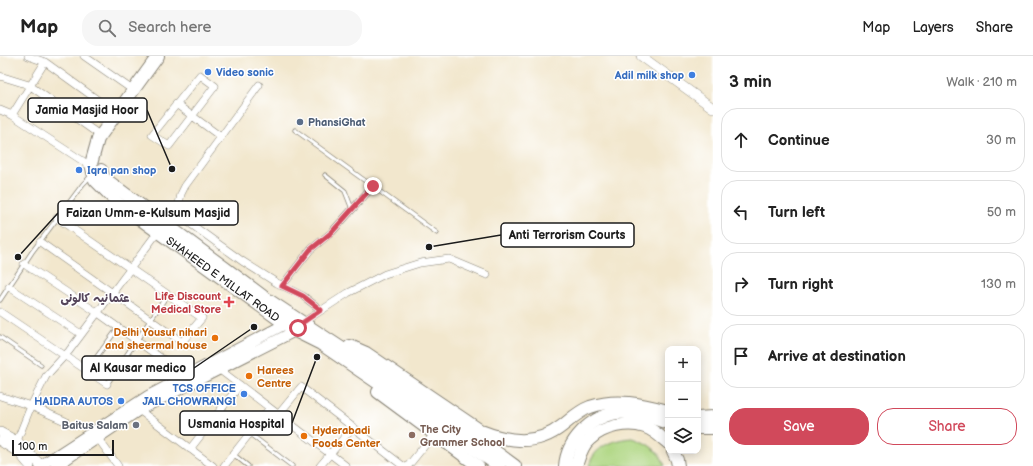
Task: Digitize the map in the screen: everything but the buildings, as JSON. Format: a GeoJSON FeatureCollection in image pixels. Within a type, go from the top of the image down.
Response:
{"type":"FeatureCollection","features":[{"type":"Feature","properties":{"kind":"main road"},"geometry":{"type":"LineString","coordinates":[[93,170],[95,148],[100,136],[158,56]]}},
{"type":"Feature","properties":{"kind":"main road","name":"SHAHEED E MILLAT ROAD"},"geometry":{"type":"LineString","coordinates":[[95,148],[101,173],[104,178],[161,227],[295,325],[324,341]]}},
{"type":"Feature","properties":{"kind":"main road","name":"SHAHEED E MILLAT ROAD"},"geometry":{"type":"LineString","coordinates":[[93,170],[95,180],[118,203],[161,227]]}},
{"type":"Feature","properties":{"kind":"main road"},"geometry":{"type":"LineString","coordinates":[[56,466],[139,410],[220,370],[295,325]]}},
{"type":"Feature","properties":{"kind":"main road"},"geometry":{"type":"LineString","coordinates":[[41,466],[148,396],[295,325]]}},
{"type":"Feature","properties":{"kind":"main road"},"geometry":{"type":"LineString","coordinates":[[324,341],[366,353],[471,425],[481,431],[498,437],[533,440],[546,436],[588,408],[606,403],[624,401],[665,410]]}},
{"type":"Feature","properties":{"kind":"main road"},"geometry":{"type":"LineString","coordinates":[[324,341],[323,354],[434,428],[471,447],[499,466]]}},
{"type":"Feature","properties":{"kind":"main road"},"geometry":{"type":"LineString","coordinates":[[324,341],[469,432],[515,466]]}},
{"type":"Feature","properties":{"kind":"main road"},"geometry":{"type":"LineString","coordinates":[[565,466],[570,446],[591,424],[602,418],[615,414],[633,414],[665,422]]}},
{"type":"Feature","properties":{"kind":"main road"},"geometry":{"type":"LineString","coordinates":[[701,418],[713,417]]}},
{"type":"Feature","properties":{"kind":"main road"},"geometry":{"type":"LineString","coordinates":[[576,466],[580,454],[589,439],[611,427],[628,425],[645,427],[665,440]]}},
{"type":"Feature","properties":{"kind":"main road"},"geometry":{"type":"LineString","coordinates":[[434,428],[478,466]]}},
{"type":"Feature","properties":{"kind":"main road"},"geometry":{"type":"LineString","coordinates":[[701,428],[713,428]]}},
{"type":"Feature","properties":{"kind":"main road"},"geometry":{"type":"LineString","coordinates":[[674,454],[678,466]]}},
{"type":"Feature","properties":{"kind":"street"},"geometry":{"type":"LineString","coordinates":[[84,56],[134,91]]}},
{"type":"Feature","properties":{"kind":"street"},"geometry":{"type":"LineString","coordinates":[[641,56],[713,108]]}},
{"type":"Feature","properties":{"kind":"street"},"geometry":{"type":"LineString","coordinates":[[32,57],[44,62],[117,114]]}},
{"type":"Feature","properties":{"kind":"street"},"geometry":{"type":"LineString","coordinates":[[12,115],[44,62]]}},
{"type":"Feature","properties":{"kind":"street"},"geometry":{"type":"LineString","coordinates":[[200,75],[215,86],[192,117],[169,146],[152,135],[200,75]]}},
{"type":"Feature","properties":{"kind":"street"},"geometry":{"type":"LineString","coordinates":[[0,76],[29,85],[100,136]]}},
{"type":"Feature","properties":{"kind":"street"},"geometry":{"type":"LineString","coordinates":[[259,85],[183,190],[177,214],[242,261],[282,286],[303,296],[321,310]]}},
{"type":"Feature","properties":{"kind":"street"},"geometry":{"type":"LineString","coordinates":[[176,104],[221,137]]}},
{"type":"Feature","properties":{"kind":"street"},"geometry":{"type":"LineString","coordinates":[[0,110],[12,115],[93,170]]}},
{"type":"Feature","properties":{"kind":"street"},"geometry":{"type":"LineString","coordinates":[[282,286],[310,250],[332,232],[373,186]]}},
{"type":"Feature","properties":{"kind":"street"},"geometry":{"type":"LineString","coordinates":[[40,242],[182,342],[202,318],[57,218]]}},
{"type":"Feature","properties":{"kind":"street"},"geometry":{"type":"LineString","coordinates":[[17,442],[31,406],[46,376],[65,355],[98,313],[161,227]]}},
{"type":"Feature","properties":{"kind":"street"},"geometry":{"type":"LineString","coordinates":[[295,325],[385,274],[420,264],[450,259],[487,275]]}},
{"type":"Feature","properties":{"kind":"street"},"geometry":{"type":"LineString","coordinates":[[24,264],[98,313],[165,361]]}},
{"type":"Feature","properties":{"kind":"street"},"geometry":{"type":"LineString","coordinates":[[9,287],[81,334]]}},
{"type":"Feature","properties":{"kind":"street"},"geometry":{"type":"LineString","coordinates":[[0,312],[107,384]]}},
{"type":"Feature","properties":{"kind":"street"},"geometry":{"type":"LineString","coordinates":[[220,370],[346,466]]}},
{"type":"Feature","properties":{"kind":"street"},"geometry":{"type":"LineString","coordinates":[[190,449],[240,386]]}},
{"type":"Feature","properties":{"kind":"street"},"geometry":{"type":"LineString","coordinates":[[278,415],[300,387],[403,466]]}},
{"type":"Feature","properties":{"kind":"street"},"geometry":{"type":"LineString","coordinates":[[0,396],[31,406],[65,421]]}},
{"type":"Feature","properties":{"kind":"street"},"geometry":{"type":"LineString","coordinates":[[224,466],[269,408]]}},
{"type":"Feature","properties":{"kind":"street"},"geometry":{"type":"LineString","coordinates":[[139,410],[213,466]]}},
{"type":"Feature","properties":{"kind":"street"},"geometry":{"type":"LineString","coordinates":[[320,466],[352,427]]}},
{"type":"Feature","properties":{"kind":"street"},"geometry":{"type":"LineString","coordinates":[[408,466],[434,428]]}},
{"type":"Feature","properties":{"kind":"street"},"geometry":{"type":"LineString","coordinates":[[0,432],[17,442],[41,466]]}},
{"type":"Feature","properties":{"kind":"street"},"geometry":{"type":"LineString","coordinates":[[97,437],[118,466]]}},
{"type":"Feature","properties":{"kind":"street"},"geometry":{"type":"LineString","coordinates":[[0,441],[19,454],[30,466]]}},
{"type":"Feature","properties":{"kind":"lane"},"geometry":{"type":"LineString","coordinates":[[295,130],[437,233]]}},
{"type":"Feature","properties":{"kind":"lane"},"geometry":{"type":"LineString","coordinates":[[0,300],[24,264],[93,170]]}},
{"type":"Feature","properties":{"kind":"lane"},"geometry":{"type":"LineString","coordinates":[[325,175],[345,191],[352,210]]}},
{"type":"Feature","properties":{"kind":"lane"},"geometry":{"type":"LineString","coordinates":[[107,384],[168,294]]}},
{"type":"Feature","properties":{"kind":"lane"},"geometry":{"type":"LineString","coordinates":[[87,370],[118,328]]}},
{"type":"Feature","properties":{"kind":"lane"},"geometry":{"type":"LineString","coordinates":[[0,337],[41,365]]}},
{"type":"Feature","properties":{"kind":"lane"},"geometry":{"type":"LineString","coordinates":[[250,434],[292,466]]}},
{"type":"Feature","properties":{"kind":"lane"},"geometry":{"type":"LineString","coordinates":[[233,454],[248,466]]}},
{"type":"Feature","properties":{"kind":"green space"},"geometry":{"type":"Polygon","coordinates":[[[633,438],[643,442],[656,451],[663,460],[665,466],[589,466],[595,453],[606,445],[619,440],[633,438]]]}},
{"type":"Feature","properties":{"kind":"place","name":"Video sonic"},"geometry":{"type":"Point","coordinates":[208,72]}},
{"type":"Feature","properties":{"kind":"place","name":"Adil milk shop"},"geometry":{"type":"Point","coordinates":[692,75]}},
{"type":"Feature","properties":{"kind":"place","name":"PhansiGhat"},"geometry":{"type":"Point","coordinates":[300,122]}},
{"type":"Feature","properties":{"kind":"place","name":"Jamia Masjid Hoor"},"geometry":{"type":"Point","coordinates":[172,169]}},
{"type":"Feature","properties":{"kind":"place","name":"Iqra pan shop"},"geometry":{"type":"Point","coordinates":[79,170]}},
{"type":"Feature","properties":{"kind":"place","name":"Anti Terrorism Courts"},"geometry":{"type":"Point","coordinates":[429,247]}},
{"type":"Feature","properties":{"kind":"place","name":"Faizan Umm-e-Kulsum Masjid"},"geometry":{"type":"Point","coordinates":[18,257]}},
{"type":"Feature","properties":{"kind":"place","name":"Life Discount Medical Store"},"geometry":{"type":"Point","coordinates":[229,302]}},
{"type":"Feature","properties":{"kind":"place","name":"Al Kausar medico"},"geometry":{"type":"Point","coordinates":[254,327]}},
{"type":"Feature","properties":{"kind":"place","name":"Delhi Yousuf nihari and sheermal house"},"geometry":{"type":"Point","coordinates":[215,338]}},
{"type":"Feature","properties":{"kind":"place","name":"Usmania Hospital"},"geometry":{"type":"Point","coordinates":[317,357]}},
{"type":"Feature","properties":{"kind":"place","name":"Harees Centre"},"geometry":{"type":"Point","coordinates":[249,376]}},
{"type":"Feature","properties":{"kind":"place","name":"TCS OFFICE JAIL CHOWRANGI"},"geometry":{"type":"Point","coordinates":[244,394]}},
{"type":"Feature","properties":{"kind":"place","name":"HAIDRA AUTOS"},"geometry":{"type":"Point","coordinates":[121,401]}},
{"type":"Feature","properties":{"kind":"place","name":"Baitus Salam"},"geometry":{"type":"Point","coordinates":[136,425]}},
{"type":"Feature","properties":{"kind":"place","name":"The City Grammer School"},"geometry":{"type":"Point","coordinates":[412,435]}},
{"type":"Feature","properties":{"kind":"place","name":"Hyderabadi Foods Center"},"geometry":{"type":"Point","coordinates":[304,436]}},
{"type":"Feature","properties":{"kind":"district","name":"عثمانیہ کالونی"},"geometry":{"type":"Point","coordinates":[95,298]}},
{"type":"Feature","properties":{"kind":"route"},"geometry":{"type":"LineString","coordinates":[[298,328],[302,323],[321,310],[303,296],[282,286],[310,250],[332,232],[373,186]]}}]}
